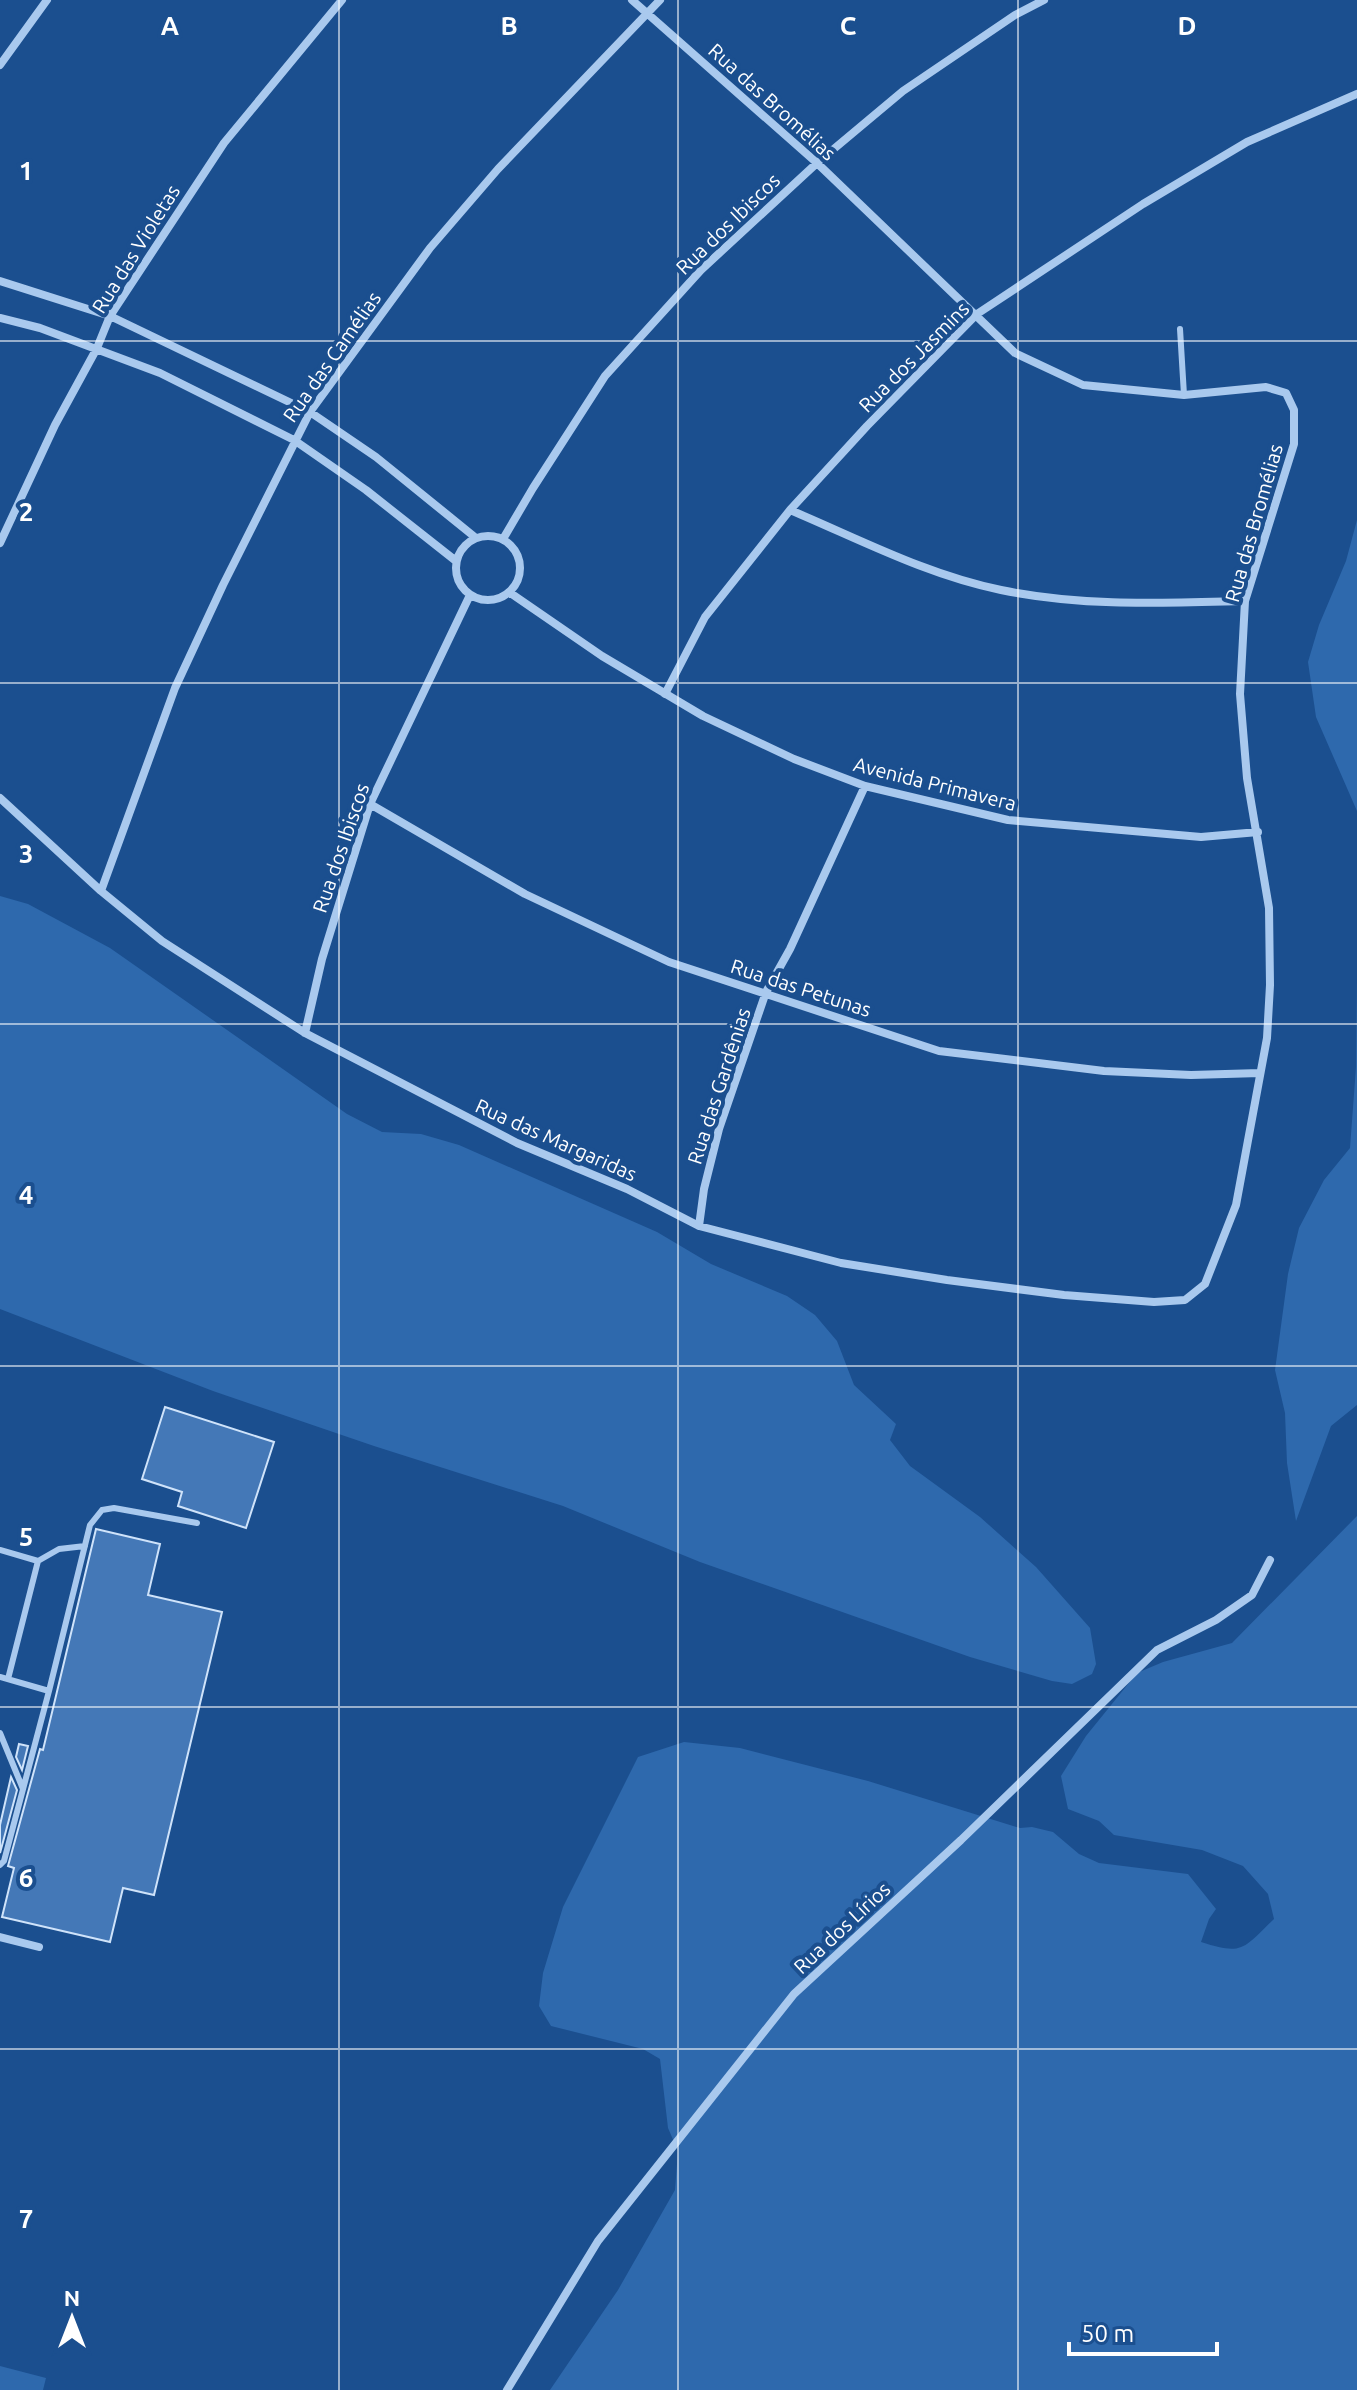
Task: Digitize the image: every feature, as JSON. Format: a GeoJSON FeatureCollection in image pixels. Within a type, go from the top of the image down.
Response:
{"type":"FeatureCollection","features":[{"type":"Feature","properties":{"kind":"street"},"geometry":{"type":"LineString","coordinates":[[0,65],[47,0]]}},
{"type":"Feature","properties":{"kind":"street","name":"Rua das Violetas"},"geometry":{"type":"LineString","coordinates":[[0,543],[110,316],[224,143],[342,0]]}},
{"type":"Feature","properties":{"kind":"street","name":"Rua das Bromélias"},"geometry":{"type":"LineString","coordinates":[[632,0],[817,163],[1015,353],[1083,385],[1184,395],[1266,387],[1286,393],[1294,410],[1294,444],[1245,601],[1240,694],[1247,778],[1269,908],[1267,1038],[1236,1205],[1205,1284],[1185,1300]]}},
{"type":"Feature","properties":{"kind":"street","name":"Rua das Camélias"},"geometry":{"type":"LineString","coordinates":[[101,891],[175,688],[310,412],[430,248],[498,169],[660,0]]}},
{"type":"Feature","properties":{"kind":"street","name":"Rua dos Ibiscos"},"geometry":{"type":"LineString","coordinates":[[503,539],[605,376],[701,270],[817,163],[903,91],[1015,15],[1044,0]]}},
{"type":"Feature","properties":{"kind":"street","name":"Rua dos Jasmins"},"geometry":{"type":"LineString","coordinates":[[665,694],[705,617],[790,510],[977,314],[1143,204],[1247,142],[1357,94]]}},
{"type":"Feature","properties":{"kind":"street"},"geometry":{"type":"LineString","coordinates":[[0,281],[110,316],[310,412],[376,457],[476,538]]}},
{"type":"Feature","properties":{"kind":"street"},"geometry":{"type":"LineString","coordinates":[[0,318],[40,328],[160,373],[294,440],[366,490],[456,561]]}},
{"type":"Feature","properties":{"kind":"street"},"geometry":{"type":"LineString","coordinates":[[790,510],[903,560],[1001,590],[1113,605],[1245,601]]}},
{"type":"Feature","properties":{"kind":"street"},"geometry":{"type":"LineString","coordinates":[[492,536],[503,539],[514,549],[520,565],[519,575],[509,592],[492,600],[470,595],[457,578],[456,561],[460,550],[476,538],[492,536]]}},
{"type":"Feature","properties":{"kind":"street","name":"Avenida Primavera"},"geometry":{"type":"LineString","coordinates":[[509,592],[602,656],[734,732],[865,786],[1008,820],[1201,837],[1258,832]]}},
{"type":"Feature","properties":{"kind":"street","name":"Rua dos Ibiscos"},"geometry":{"type":"LineString","coordinates":[[305,1033],[322,959],[370,804],[470,595]]}},
{"type":"Feature","properties":{"kind":"street","name":"Rua das Gardênias"},"geometry":{"type":"LineString","coordinates":[[699,1226],[704,1189],[719,1129],[766,992],[790,949],[865,786]]}},
{"type":"Feature","properties":{"kind":"street","name":"Rua das Margaridas"},"geometry":{"type":"LineString","coordinates":[[0,798],[101,891],[162,941],[305,1033],[517,1143],[627,1189],[699,1226],[841,1263],[947,1280],[1064,1295],[1154,1302],[1185,1300]]}},
{"type":"Feature","properties":{"kind":"street","name":"Rua das Petunas"},"geometry":{"type":"LineString","coordinates":[[370,804],[525,894],[669,962],[939,1051],[1104,1071],[1191,1075],[1260,1073]]}},
{"type":"Feature","properties":{"kind":"street","name":"Rua dos Lírios"},"geometry":{"type":"LineString","coordinates":[[507,2390],[598,2241],[794,1994],[961,1840],[1157,1650],[1216,1620],[1252,1595],[1270,1560]]}},
{"type":"Feature","properties":{"kind":"street"},"geometry":{"type":"LineString","coordinates":[[0,1937],[39,1947]]}},
{"type":"Feature","properties":{"kind":"lane"},"geometry":{"type":"LineString","coordinates":[[1180,329],[1184,395]]}},
{"type":"Feature","properties":{"kind":"lane"},"geometry":{"type":"LineString","coordinates":[[0,1865],[4,1861],[49,1691],[90,1525],[102,1510],[114,1508],[197,1523]]}},
{"type":"Feature","properties":{"kind":"lane"},"geometry":{"type":"LineString","coordinates":[[0,1550],[38,1561],[59,1549],[85,1546]]}},
{"type":"Feature","properties":{"kind":"lane"},"geometry":{"type":"LineString","coordinates":[[8,1679],[38,1561]]}},
{"type":"Feature","properties":{"kind":"lane"},"geometry":{"type":"LineString","coordinates":[[0,1677],[49,1691]]}},
{"type":"Feature","properties":{"kind":"lane"},"geometry":{"type":"LineString","coordinates":[[0,1733],[23,1789]]}},
{"type":"Feature","properties":{"kind":"shaded area"},"geometry":{"type":"Polygon","coordinates":[[[1357,520],[1357,811],[1316,717],[1308,662],[1319,625],[1346,561],[1357,520]]]}},
{"type":"Feature","properties":{"kind":"shaded area"},"geometry":{"type":"Polygon","coordinates":[[[0,896],[28,904],[110,948],[347,1114],[382,1132],[421,1134],[459,1145],[657,1232],[711,1264],[787,1296],[815,1315],[837,1341],[854,1385],[896,1424],[890,1440],[910,1466],[980,1517],[1036,1567],[1090,1628],[1096,1664],[1092,1674],[1072,1684],[970,1657],[700,1562],[563,1506],[213,1391],[0,1309],[0,896]]]}},
{"type":"Feature","properties":{"kind":"shaded area"},"geometry":{"type":"Polygon","coordinates":[[[1357,979],[1357,1405],[1331,1426],[1296,1521],[1287,1463],[1285,1413],[1275,1370],[1288,1274],[1299,1228],[1324,1180],[1350,1148],[1356,1067],[1357,979]]]}},
{"type":"Feature","properties":{"kind":"shaded area"},"geometry":{"type":"Polygon","coordinates":[[[1357,1516],[1357,2390],[550,2390],[618,2290],[675,2190],[678,2151],[668,2128],[660,2059],[643,2049],[551,2026],[539,2006],[543,1973],[563,1907],[638,1757],[684,1742],[740,1748],[868,1781],[1020,1828],[1032,1827],[1053,1832],[1079,1854],[1099,1863],[1188,1874],[1216,1909],[1201,1942],[1226,1948],[1242,1947],[1274,1919],[1268,1894],[1243,1866],[1202,1850],[1114,1835],[1099,1821],[1068,1809],[1061,1776],[1086,1736],[1137,1673],[1163,1662],[1232,1643],[1357,1516]]]}},
{"type":"Feature","properties":{"kind":"shaded area"},"geometry":{"type":"Polygon","coordinates":[[[0,2366],[46,2378],[43,2390],[0,2390],[0,2366]]]}},
{"type":"Feature","properties":{"kind":"building"},"geometry":{"type":"Polygon","coordinates":[[[165,1407],[274,1442],[246,1528],[178,1506],[182,1492],[142,1479],[165,1407]]]}},
{"type":"Feature","properties":{"kind":"building"},"geometry":{"type":"Polygon","coordinates":[[[96,1529],[160,1544],[148,1595],[222,1612],[154,1895],[123,1888],[110,1942],[2,1917],[14,1868],[8,1866],[40,1749],[43,1750],[96,1529]]]}},
{"type":"Feature","properties":{"kind":"building"},"geometry":{"type":"Polygon","coordinates":[[[19,1744],[28,1746],[22,1770],[16,1757],[19,1744]]]}},
{"type":"Feature","properties":{"kind":"building"},"geometry":{"type":"Polygon","coordinates":[[[11,1777],[17,1790],[0,1853],[0,1825],[11,1777]]]}}]}
